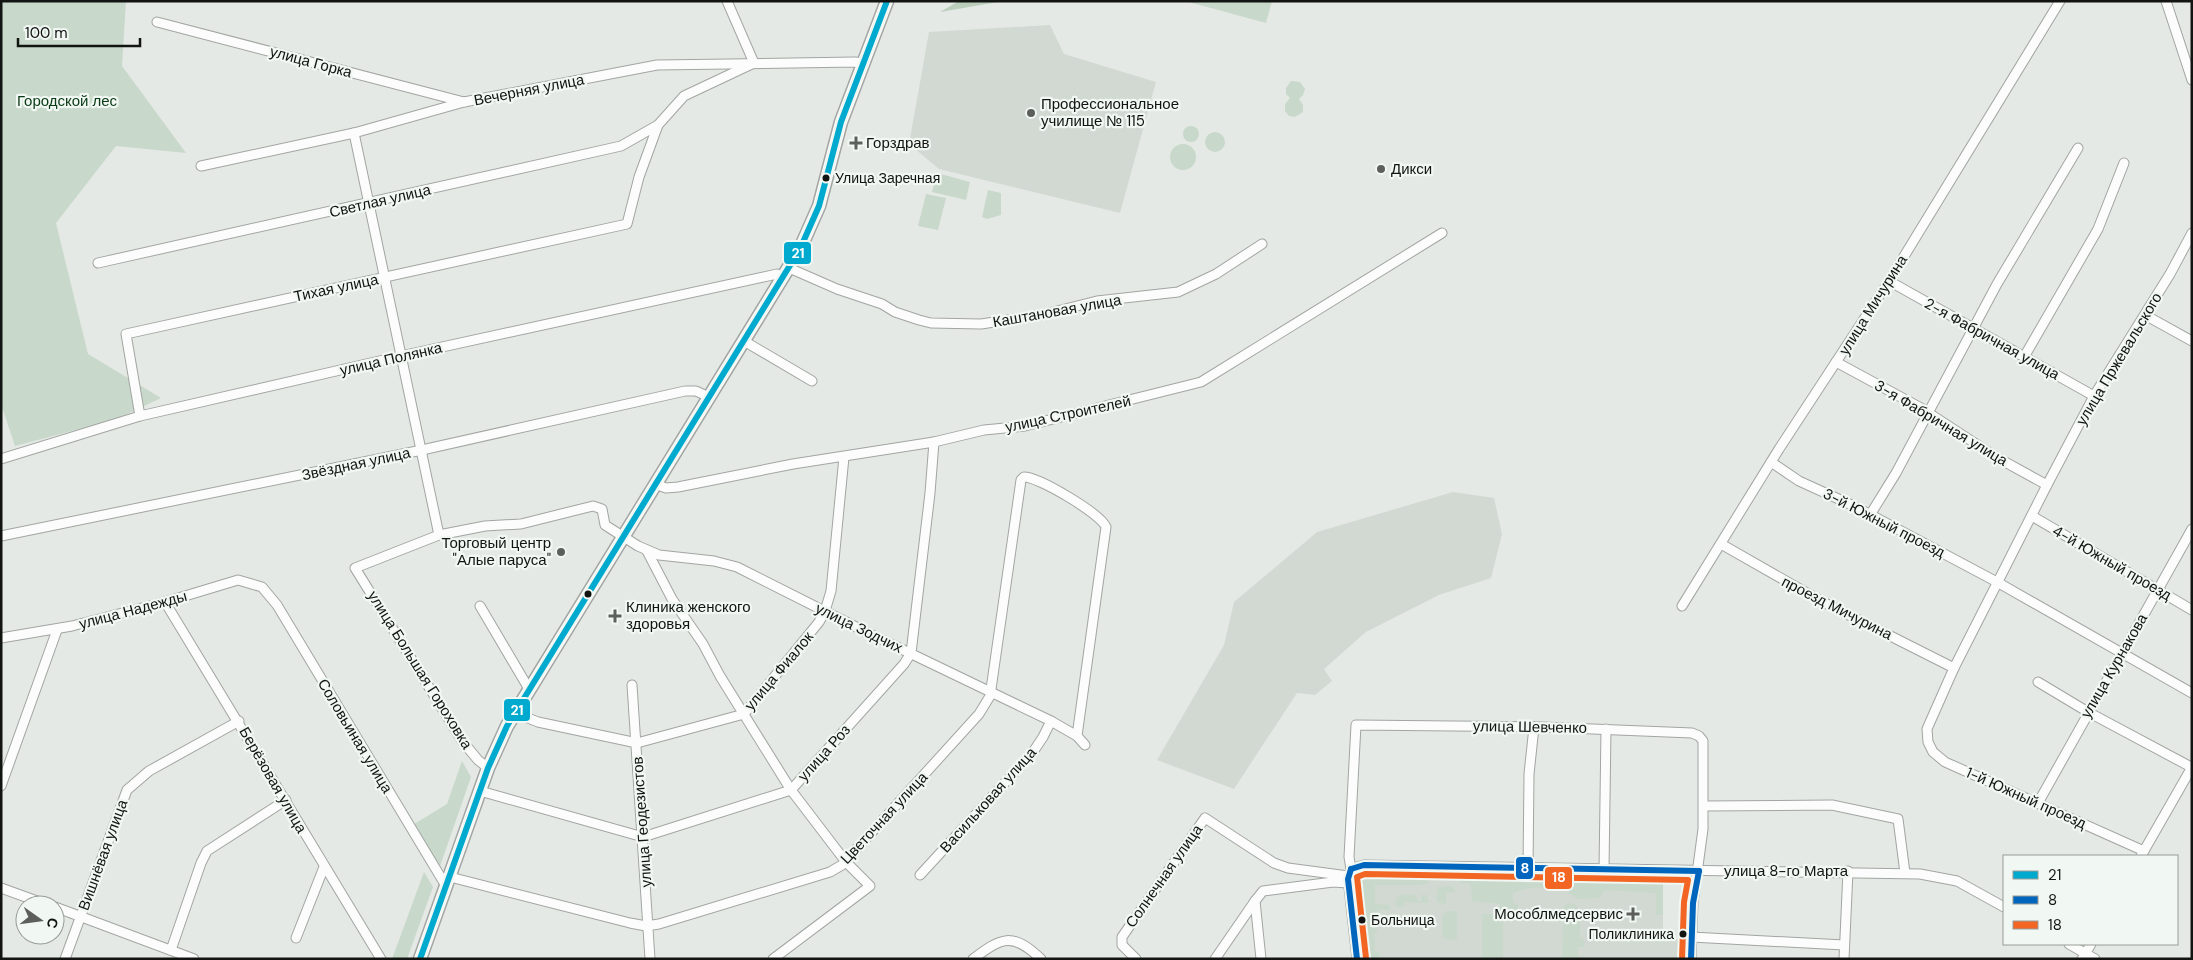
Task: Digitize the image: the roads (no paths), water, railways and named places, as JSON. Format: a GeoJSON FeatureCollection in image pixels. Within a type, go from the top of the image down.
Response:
{"type":"FeatureCollection","features":[{"type":"Feature","properties":{"kind":"main road"},"geometry":{"type":"LineString","coordinates":[[422,958],[488,768],[515,713],[787,272],[819,206],[841,122],[887,1]]}},
{"type":"Feature","properties":{"kind":"street"},"geometry":{"type":"LineString","coordinates":[[658,125],[684,96],[754,63],[727,1]]}},
{"type":"Feature","properties":{"kind":"street","name":"улица Мичурина"},"geometry":{"type":"LineString","coordinates":[[1682,606],[1889,281],[2060,1]]}},
{"type":"Feature","properties":{"kind":"street"},"geometry":{"type":"LineString","coordinates":[[2166,1],[2192,80]]}},
{"type":"Feature","properties":{"kind":"street","name":"улица Горка"},"geometry":{"type":"LineString","coordinates":[[157,22],[464,102]]}},
{"type":"Feature","properties":{"kind":"street","name":"Вечерняя улица"},"geometry":{"type":"LineString","coordinates":[[201,166],[354,133],[464,102],[657,65],[863,63]]}},
{"type":"Feature","properties":{"kind":"street","name":"Светлая улица"},"geometry":{"type":"LineString","coordinates":[[98,263],[621,146],[658,125]]}},
{"type":"Feature","properties":{"kind":"street","name":"Тихая улица"},"geometry":{"type":"LineString","coordinates":[[140,416],[126,334],[627,224],[639,177],[658,125]]}},
{"type":"Feature","properties":{"kind":"street"},"geometry":{"type":"LineString","coordinates":[[354,133],[439,535],[485,526],[521,524],[593,506],[602,509],[605,525],[622,537]]}},
{"type":"Feature","properties":{"kind":"street"},"geometry":{"type":"LineString","coordinates":[[1870,515],[1896,473],[2001,278],[2078,148]]}},
{"type":"Feature","properties":{"kind":"street"},"geometry":{"type":"LineString","coordinates":[[2024,357],[2098,229],[2124,163]]}},
{"type":"Feature","properties":{"kind":"street","name":"улица Строителей"},"geometry":{"type":"LineString","coordinates":[[655,484],[663,487],[678,487],[792,464],[934,442],[984,430],[1017,427],[1059,419],[1201,382],[1442,233]]}},
{"type":"Feature","properties":{"kind":"street","name":"улица Пржевальского"},"geometry":{"type":"LineString","coordinates":[[2032,516],[2094,396],[2177,263],[2192,233]]}},
{"type":"Feature","properties":{"kind":"street","name":"Каштановая улица"},"geometry":{"type":"LineString","coordinates":[[787,272],[882,304],[894,312],[919,320],[931,323],[981,324],[1041,316],[1097,301],[1178,292],[1216,274],[1262,244]]}},
{"type":"Feature","properties":{"kind":"street","name":"улица Полянка"},"geometry":{"type":"LineString","coordinates":[[1,459],[140,416],[401,356],[787,272]]}},
{"type":"Feature","properties":{"kind":"street","name":"2-я Фабричная улица"},"geometry":{"type":"LineString","coordinates":[[1889,281],[2094,396]]}},
{"type":"Feature","properties":{"kind":"street"},"geometry":{"type":"LineString","coordinates":[[2145,315],[2192,342]]}},
{"type":"Feature","properties":{"kind":"street"},"geometry":{"type":"LineString","coordinates":[[744,341],[812,381]]}},
{"type":"Feature","properties":{"kind":"street","name":"3-я Фабричная улица"},"geometry":{"type":"LineString","coordinates":[[1836,362],[1928,412],[1988,452],[2047,484]]}},
{"type":"Feature","properties":{"kind":"street","name":"Звёздная улица"},"geometry":{"type":"LineString","coordinates":[[1,536],[422,450],[685,391],[699,392],[709,397]]}},
{"type":"Feature","properties":{"kind":"street"},"geometry":{"type":"LineString","coordinates":[[911,653],[930,493],[934,442]]}},
{"type":"Feature","properties":{"kind":"street","name":"улица Фиалок"},"geometry":{"type":"LineString","coordinates":[[515,713],[538,722],[637,743],[744,714],[803,644],[825,611],[831,591],[844,457]]}},
{"type":"Feature","properties":{"kind":"street","name":"3-й Южный проезд"},"geometry":{"type":"LineString","coordinates":[[1772,462],[1799,480],[1998,582],[2192,693]]}},
{"type":"Feature","properties":{"kind":"street","name":"Цветочная улица"},"geometry":{"type":"LineString","coordinates":[[448,882],[649,926],[834,870],[846,862],[979,714],[992,692],[1022,477],[1028,477],[1059,491],[1102,520],[1106,527],[1077,736]]}},
{"type":"Feature","properties":{"kind":"street"},"geometry":{"type":"LineString","coordinates":[[1954,668],[2032,516]]}},
{"type":"Feature","properties":{"kind":"street","name":"4-й Южный проезд"},"geometry":{"type":"LineString","coordinates":[[2032,516],[2192,610]]}},
{"type":"Feature","properties":{"kind":"street","name":"улица Курнакова"},"geometry":{"type":"LineString","coordinates":[[2038,803],[2192,530]]}},
{"type":"Feature","properties":{"kind":"street","name":"улица Большая Гороховка"},"geometry":{"type":"LineString","coordinates":[[439,535],[355,568],[463,742],[478,760],[488,768]]}},
{"type":"Feature","properties":{"kind":"street","name":"улица Зодчих"},"geometry":{"type":"LineString","coordinates":[[622,537],[647,551],[664,556],[709,560],[736,567],[1051,721],[1077,736],[1085,745]]}},
{"type":"Feature","properties":{"kind":"street","name":"проезд Мичурина"},"geometry":{"type":"LineString","coordinates":[[1721,544],[1828,605],[1954,668]]}},
{"type":"Feature","properties":{"kind":"street"},"geometry":{"type":"LineString","coordinates":[[647,551],[672,599],[698,637],[791,790],[846,862],[870,886],[773,959]]}},
{"type":"Feature","properties":{"kind":"street","name":"улица Надежды"},"geometry":{"type":"LineString","coordinates":[[1,638],[57,630],[165,602],[238,580],[262,587]]}},
{"type":"Feature","properties":{"kind":"street","name":"Соловьиная улица"},"geometry":{"type":"LineString","coordinates":[[262,587],[277,605],[448,882]]}},
{"type":"Feature","properties":{"kind":"street","name":"Берёзовая улица"},"geometry":{"type":"LineString","coordinates":[[165,602],[381,959]]}},
{"type":"Feature","properties":{"kind":"street"},"geometry":{"type":"LineString","coordinates":[[480,606],[529,689]]}},
{"type":"Feature","properties":{"kind":"street"},"geometry":{"type":"LineString","coordinates":[[1,786],[57,630]]}},
{"type":"Feature","properties":{"kind":"street","name":"улица Роз"},"geometry":{"type":"LineString","coordinates":[[643,837],[791,790],[904,664],[911,653]]}},
{"type":"Feature","properties":{"kind":"street","name":"1-й Южный проезд"},"geometry":{"type":"LineString","coordinates":[[1954,668],[1926,729],[1930,747],[1940,759],[2038,803],[2142,854]]}},
{"type":"Feature","properties":{"kind":"street"},"geometry":{"type":"LineString","coordinates":[[2038,682],[2088,712],[2192,767],[2142,854]]}},
{"type":"Feature","properties":{"kind":"street","name":"улица Геодезистов"},"geometry":{"type":"LineString","coordinates":[[632,685],[650,959]]}},
{"type":"Feature","properties":{"kind":"street","name":"Васильковая улица"},"geometry":{"type":"LineString","coordinates":[[920,875],[1033,752],[1051,721]]}},
{"type":"Feature","properties":{"kind":"street","name":"Вишнёвая улица"},"geometry":{"type":"LineString","coordinates":[[64,959],[127,790],[149,771],[239,722]]}},
{"type":"Feature","properties":{"kind":"street","name":"улица Шевченко"},"geometry":{"type":"LineString","coordinates":[[1349,876],[1356,725],[1534,727],[1692,733],[1702,738],[1704,806]]}},
{"type":"Feature","properties":{"kind":"street"},"geometry":{"type":"LineString","coordinates":[[1528,868],[1529,774],[1534,727]]}},
{"type":"Feature","properties":{"kind":"street"},"geometry":{"type":"LineString","coordinates":[[1604,870],[1606,729]]}},
{"type":"Feature","properties":{"kind":"street"},"geometry":{"type":"LineString","coordinates":[[480,790],[643,837]]}},
{"type":"Feature","properties":{"kind":"street"},"geometry":{"type":"LineString","coordinates":[[171,950],[200,862],[207,851],[286,800]]}},
{"type":"Feature","properties":{"kind":"street"},"geometry":{"type":"LineString","coordinates":[[1691,959],[1693,903],[1699,871],[1704,806],[1832,805],[1898,819],[1905,873]]}},
{"type":"Feature","properties":{"kind":"street","name":"Солнечная улица"},"geometry":{"type":"LineString","coordinates":[[1136,959],[1122,945],[1122,937],[1205,818],[1274,863],[1288,868],[1349,876]]}},
{"type":"Feature","properties":{"kind":"street","name":"улица 8-го Марта"},"geometry":{"type":"LineString","coordinates":[[1349,876],[1364,865],[1905,873],[1952,879],[2003,906]]}},
{"type":"Feature","properties":{"kind":"street"},"geometry":{"type":"LineString","coordinates":[[296,938],[324,867]]}},
{"type":"Feature","properties":{"kind":"street"},"geometry":{"type":"LineString","coordinates":[[1844,959],[1848,872]]}},
{"type":"Feature","properties":{"kind":"street"},"geometry":{"type":"LineString","coordinates":[[1215,959],[1264,891],[1349,876],[1357,959]]}},
{"type":"Feature","properties":{"kind":"street"},"geometry":{"type":"LineString","coordinates":[[1,888],[20,895]]}},
{"type":"Feature","properties":{"kind":"street"},"geometry":{"type":"LineString","coordinates":[[1255,901],[1261,959]]}},
{"type":"Feature","properties":{"kind":"street"},"geometry":{"type":"LineString","coordinates":[[65,911],[194,959]]}},
{"type":"Feature","properties":{"kind":"street"},"geometry":{"type":"LineString","coordinates":[[1691,937],[1844,945]]}},
{"type":"Feature","properties":{"kind":"street"},"geometry":{"type":"LineString","coordinates":[[973,959],[995,943],[1005,939],[1017,943],[1041,959]]}},
{"type":"Feature","properties":{"kind":"street"},"geometry":{"type":"LineString","coordinates":[[2070,945],[2084,956],[2095,959]]}},
{"type":"Feature","properties":{"kind":"street"},"geometry":{"type":"LineString","coordinates":[[2084,956],[2090,945]]}},
{"type":"Feature","properties":{"kind":"place","name":"Профессиональное училище № 115"},"geometry":{"type":"Point","coordinates":[1031,113]}},
{"type":"Feature","properties":{"kind":"place","name":"Горздрав"},"geometry":{"type":"Point","coordinates":[856,143]}},
{"type":"Feature","properties":{"kind":"place","name":"Дикси"},"geometry":{"type":"Point","coordinates":[1381,169]}},
{"type":"Feature","properties":{"kind":"place","name":"Улица Заречная"},"geometry":{"type":"Point","coordinates":[826,178]}},
{"type":"Feature","properties":{"kind":"place","name":"Торговый центр \"Алые паруса\""},"geometry":{"type":"Point","coordinates":[561,552]}},
{"type":"Feature","properties":{"kind":"place","name":"Клиника женского здоровья"},"geometry":{"type":"Point","coordinates":[615,616]}},
{"type":"Feature","properties":{"kind":"place","name":"Мособлмедсервис"},"geometry":{"type":"Point","coordinates":[1633,914]}},
{"type":"Feature","properties":{"kind":"place","name":"Больница"},"geometry":{"type":"Point","coordinates":[1362,920]}},
{"type":"Feature","properties":{"kind":"place","name":"Поликлиника"},"geometry":{"type":"Point","coordinates":[1683,934]}},
{"type":"Feature","properties":{"kind":"park label","name":"Городской лес"},"geometry":{"type":"Point","coordinates":[67,101]}}]}
